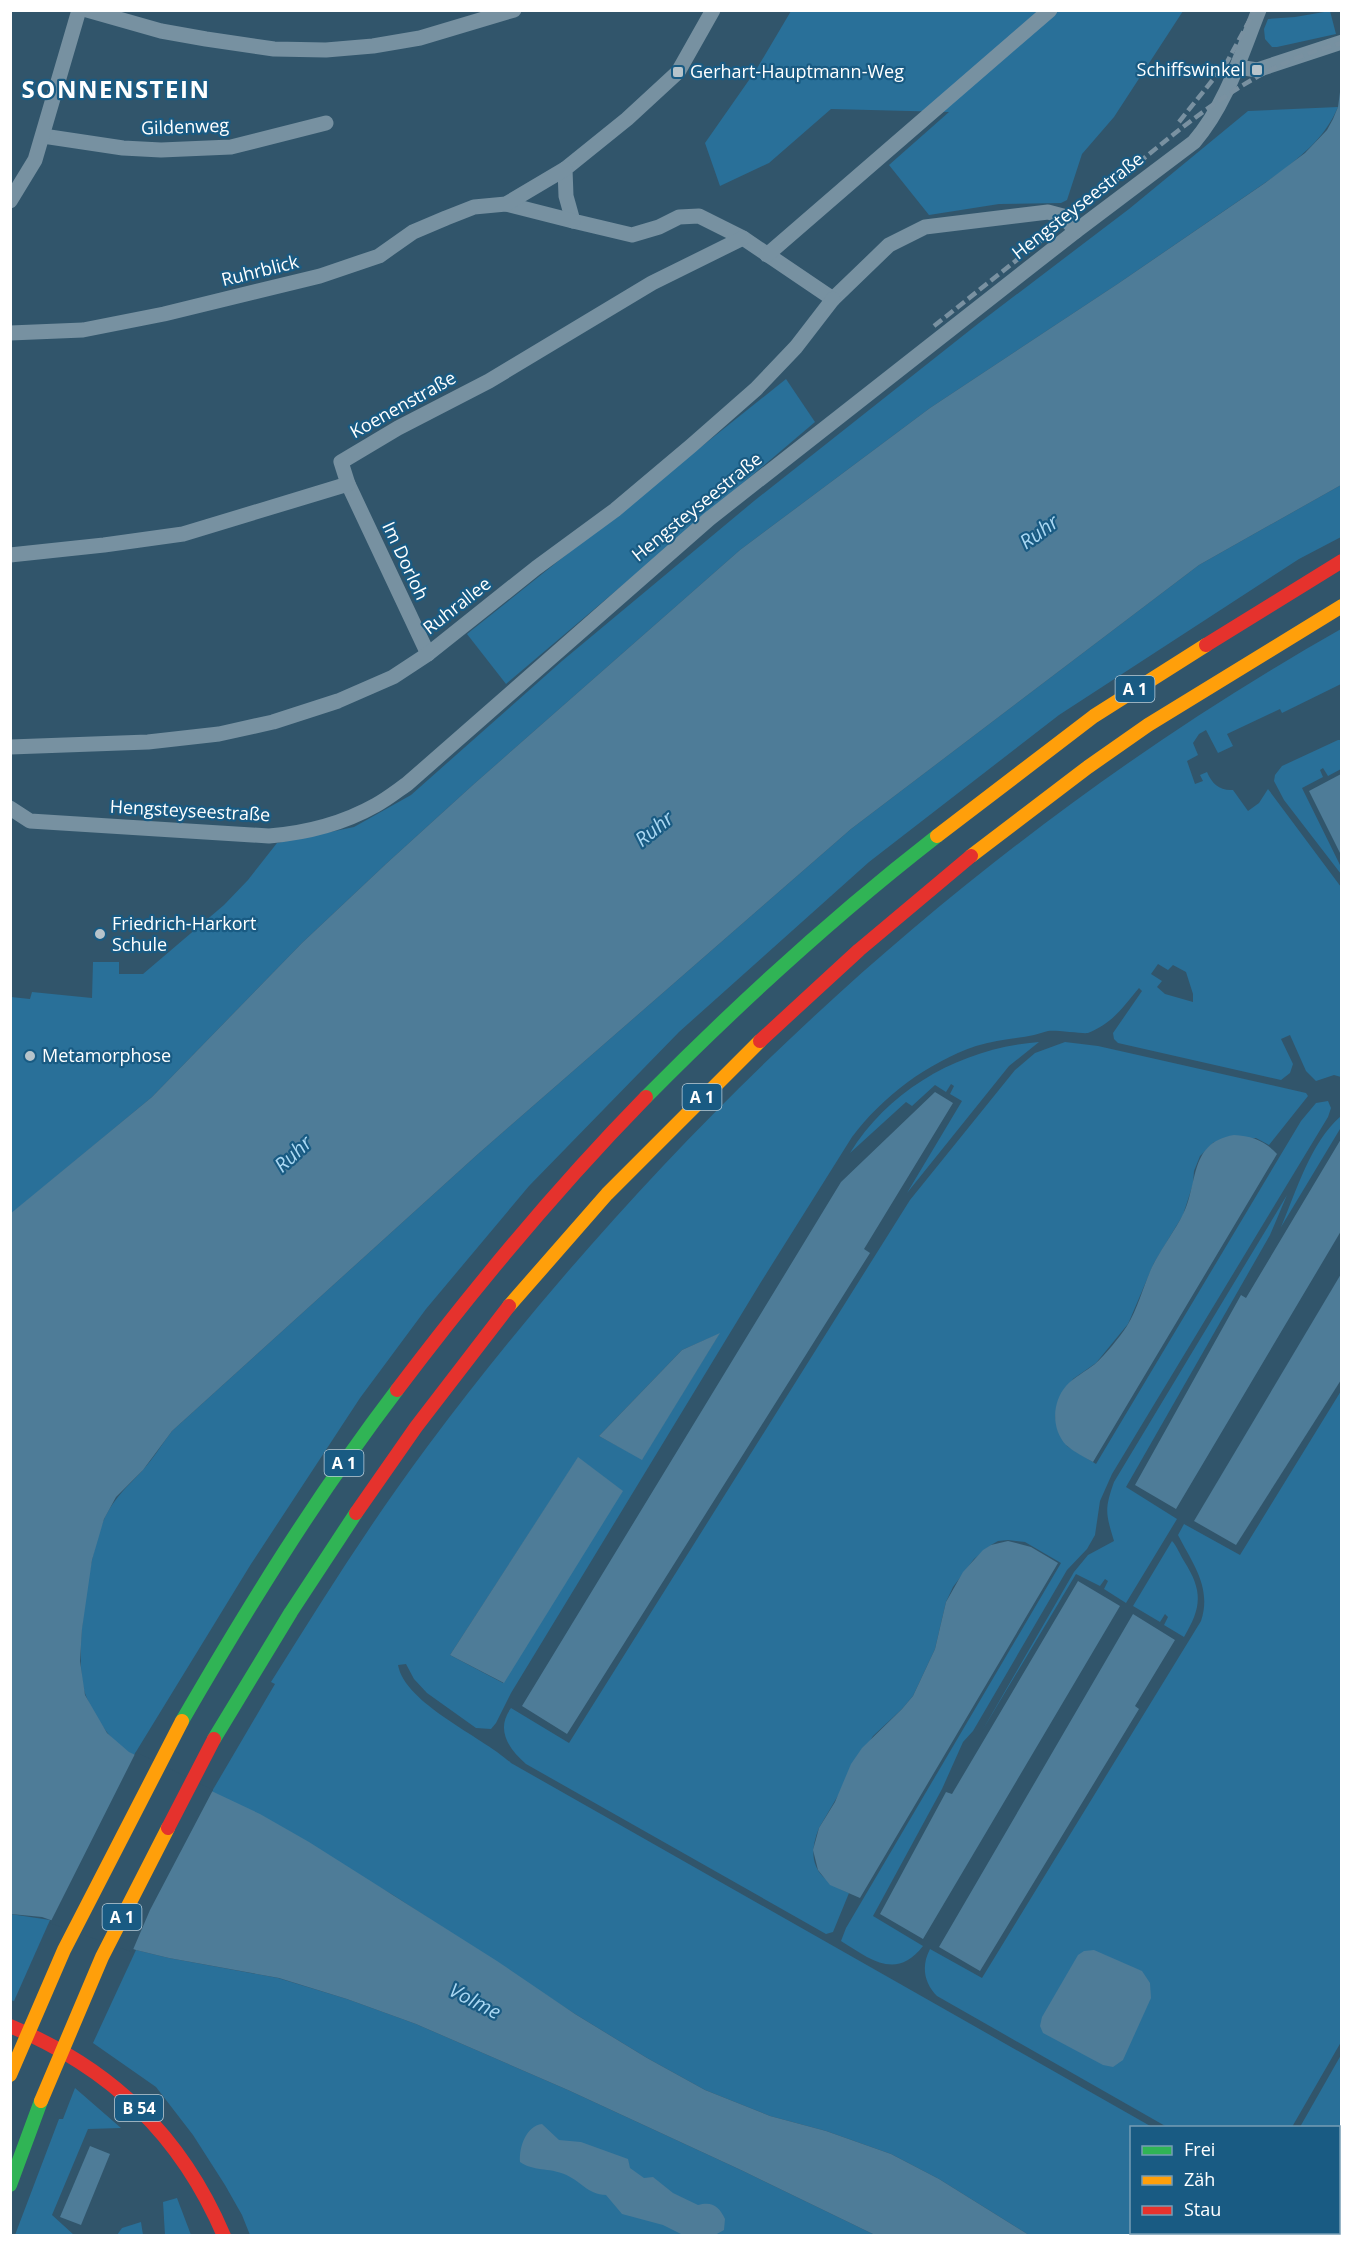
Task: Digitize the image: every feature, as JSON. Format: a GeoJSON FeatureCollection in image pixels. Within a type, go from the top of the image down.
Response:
{"type":"FeatureCollection","features":[{"type":"Feature","properties":{"kind":"main road","name":"A 1"},"geometry":{"type":"LineString","coordinates":[[10,2075],[64,1950],[182,1721],[220,1654],[280,1556],[389,1399],[531,1222],[623,1122],[711,1034],[759,987],[870,889],[1026,768],[1126,695],[1341,561]]}},
{"type":"Feature","properties":{"kind":"main road","name":"A 1"},"geometry":{"type":"LineString","coordinates":[[10,2185],[41,2101],[102,1957],[214,1739],[307,1588],[411,1434],[494,1326],[554,1253],[653,1146],[791,1011],[911,904],[1044,801],[1149,724],[1341,606]]}},
{"type":"Feature","properties":{"kind":"main road","name":"B 54"},"geometry":{"type":"LineString","coordinates":[[10,2026],[78,2059],[136,2106],[172,2145],[195,2175],[224,2235]]}},
{"type":"Feature","properties":{"kind":"street"},"geometry":{"type":"LineString","coordinates":[[10,201],[35,160],[80,10]]}},
{"type":"Feature","properties":{"kind":"street"},"geometry":{"type":"LineString","coordinates":[[87,10],[161,31],[206,39],[274,49],[326,50],[373,46],[420,38],[514,10]]}},
{"type":"Feature","properties":{"kind":"street"},"geometry":{"type":"LineString","coordinates":[[713,10],[678,72],[627,119],[565,169],[566,196],[573,221],[632,235],[659,227],[679,216],[699,216],[743,238],[833,299],[889,245],[926,227],[1048,212],[1063,216],[1076,231]]}},
{"type":"Feature","properties":{"kind":"street"},"geometry":{"type":"LineString","coordinates":[[768,255],[1050,10]]}},
{"type":"Feature","properties":{"kind":"street","name":"Hengsteyseestraße"},"geometry":{"type":"LineString","coordinates":[[10,808],[30,821],[269,836],[286,835],[324,826],[376,805],[407,784],[709,519],[1076,231],[1194,142],[1205,129],[1238,67],[1259,10]]}},
{"type":"Feature","properties":{"kind":"street"},"geometry":{"type":"LineString","coordinates":[[1238,67],[1257,70],[1341,42]]}},
{"type":"Feature","properties":{"kind":"street","name":"Gildenweg"},"geometry":{"type":"LineString","coordinates":[[43,136],[123,148],[161,150],[231,147],[326,123]]}},
{"type":"Feature","properties":{"kind":"street","name":"Ruhrblick"},"geometry":{"type":"LineString","coordinates":[[506,204],[565,169]]}},
{"type":"Feature","properties":{"kind":"street","name":"Ruhrblick"},"geometry":{"type":"LineString","coordinates":[[10,333],[83,330],[186,309],[320,276],[379,256],[414,232],[474,207],[506,204],[573,221]]}},
{"type":"Feature","properties":{"kind":"street","name":"Koenenstraße"},"geometry":{"type":"LineString","coordinates":[[348,484],[341,462],[398,428],[489,381],[652,282],[743,238]]}},
{"type":"Feature","properties":{"kind":"street","name":"Ruhrallee"},"geometry":{"type":"LineString","coordinates":[[10,747],[148,742],[219,734],[273,722],[338,701],[393,677],[428,654],[536,568],[615,510],[756,389],[796,347],[833,299]]}},
{"type":"Feature","properties":{"kind":"street"},"geometry":{"type":"LineString","coordinates":[[10,555],[183,534],[348,484]]}},
{"type":"Feature","properties":{"kind":"street","name":"Im Dorloh"},"geometry":{"type":"LineString","coordinates":[[348,484],[428,654]]}},
{"type":"Feature","properties":{"kind":"shaded area"},"geometry":{"type":"Polygon","coordinates":[[[791,11],[1183,11],[1114,117],[1082,154],[1067,200],[1061,203],[999,204],[929,215],[889,165],[949,112],[831,109],[769,163],[720,186],[705,143],[756,70],[791,11]]]}},
{"type":"Feature","properties":{"kind":"shaded area"},"geometry":{"type":"Polygon","coordinates":[[[1330,11],[1336,34],[1277,47],[1272,47],[1265,39],[1264,29],[1268,19],[1330,11]]]}},
{"type":"Feature","properties":{"kind":"shaded area"},"geometry":{"type":"Polygon","coordinates":[[[1338,107],[1322,134],[1285,169],[1119,283],[930,408],[740,550],[387,863],[302,943],[152,1097],[11,1214],[11,997],[30,999],[32,992],[92,998],[93,962],[119,962],[119,974],[143,974],[224,905],[248,880],[277,843],[354,827],[411,795],[562,661],[754,501],[979,323],[1129,209],[1248,111],[1338,107]]]}},
{"type":"Feature","properties":{"kind":"shaded area"},"geometry":{"type":"Polygon","coordinates":[[[786,379],[815,422],[506,684],[467,634],[786,379]]]}},
{"type":"Feature","properties":{"kind":"shaded area"},"geometry":{"type":"Polygon","coordinates":[[[1341,485],[1341,537],[1299,559],[1059,715],[869,862],[679,1032],[529,1186],[426,1309],[360,1398],[251,1564],[134,1755],[118,1745],[94,1713],[82,1680],[82,1633],[88,1579],[105,1517],[172,1431],[478,1154],[851,829],[1199,565],[1341,485]]]}},
{"type":"Feature","properties":{"kind":"shaded area"},"geometry":{"type":"Polygon","coordinates":[[[1341,629],[1341,684],[1282,713],[1280,709],[1227,734],[1233,746],[1218,753],[1206,730],[1199,734],[1193,743],[1198,755],[1187,761],[1195,784],[1203,781],[1200,775],[1207,772],[1217,786],[1233,790],[1248,811],[1259,803],[1268,789],[1341,887],[1341,1077],[1334,1075],[1316,1081],[1306,1071],[1290,1035],[1281,1039],[1293,1064],[1290,1073],[1281,1080],[1118,1043],[1113,1033],[1142,991],[1139,988],[1111,1020],[1088,1033],[1048,1031],[983,1044],[958,1053],[923,1071],[878,1108],[852,1137],[761,1282],[491,1729],[476,1728],[427,1693],[414,1679],[406,1664],[398,1665],[404,1679],[429,1706],[511,1763],[1150,2126],[1130,2126],[1130,2234],[1340,2234],[1340,2202],[1341,2235],[1029,2235],[939,2179],[891,2154],[826,2131],[770,2116],[705,2090],[575,2014],[393,1895],[211,1793],[275,1684],[271,1682],[406,1475],[522,1326],[623,1209],[730,1097],[842,991],[960,890],[1082,796],[1209,709],[1341,629]],[[1158,964],[1151,974],[1162,981],[1157,987],[1165,994],[1193,1002],[1193,994],[1186,972],[1173,965],[1168,970],[1158,964]],[[719,1334],[682,1350],[599,1436],[642,1459],[719,1334]],[[578,1458],[450,1655],[503,1683],[622,1491],[578,1458]]]}},
{"type":"Feature","properties":{"kind":"shaded area"},"geometry":{"type":"Polygon","coordinates":[[[1341,740],[1341,769],[1328,776],[1323,768],[1320,770],[1323,777],[1302,788],[1341,867],[1341,874],[1284,800],[1274,781],[1275,775],[1282,766],[1341,740]]]}},
{"type":"Feature","properties":{"kind":"shaded area"},"geometry":{"type":"Polygon","coordinates":[[[1039,1042],[1009,1066],[907,1193],[962,1101],[950,1094],[954,1086],[951,1084],[946,1092],[935,1085],[912,1106],[906,1102],[850,1153],[886,1109],[908,1090],[931,1075],[957,1062],[983,1053],[1039,1042]]]}},
{"type":"Feature","properties":{"kind":"shaded area"},"geometry":{"type":"Polygon","coordinates":[[[1065,1042],[1098,1046],[1306,1093],[1308,1096],[1269,1145],[1256,1138],[1214,1142],[1200,1156],[1183,1215],[1154,1263],[1128,1324],[1096,1363],[1073,1379],[1055,1416],[1058,1430],[1067,1446],[1096,1464],[1301,1121],[1316,1103],[1328,1101],[1331,1108],[1328,1117],[1112,1474],[1100,1501],[1095,1535],[1087,1549],[1067,1570],[973,1731],[963,1742],[942,1789],[873,1916],[923,1946],[913,1957],[903,1963],[893,1965],[873,1960],[841,1941],[846,1928],[1061,1563],[1025,1542],[998,1541],[974,1559],[953,1587],[946,1602],[935,1649],[913,1696],[873,1736],[819,1828],[813,1851],[817,1868],[829,1882],[849,1893],[833,1932],[826,1934],[526,1764],[514,1752],[506,1739],[504,1724],[511,1708],[569,1743],[910,1200],[1015,1070],[1035,1053],[1065,1042]]]}},
{"type":"Feature","properties":{"kind":"shaded area"},"geometry":{"type":"Polygon","coordinates":[[[1341,1116],[1341,1130],[1281,1227],[1313,1153],[1330,1127],[1341,1116]]]}},
{"type":"Feature","properties":{"kind":"shaded area"},"geometry":{"type":"Polygon","coordinates":[[[1287,1195],[1270,1235],[1126,1487],[1177,1519],[1126,1603],[1104,1589],[1108,1581],[1105,1579],[1100,1586],[1076,1574],[982,1731],[1074,1572],[1088,1555],[1114,1541],[1107,1512],[1114,1482],[1287,1195]]]}},
{"type":"Feature","properties":{"kind":"shaded area"},"geometry":{"type":"Polygon","coordinates":[[[1341,1391],[1341,2042],[1293,2126],[1165,2126],[937,1996],[929,1986],[925,1974],[925,1962],[930,1949],[982,1978],[1201,1621],[1204,1609],[1203,1587],[1195,1566],[1178,1535],[1184,1524],[1240,1555],[1341,1391]]]}},
{"type":"Feature","properties":{"kind":"shaded area"},"geometry":{"type":"Polygon","coordinates":[[[1172,1541],[1195,1581],[1197,1590],[1197,1608],[1184,1637],[1164,1625],[1168,1617],[1165,1614],[1160,1622],[1133,1606],[1172,1541]]]}},
{"type":"Feature","properties":{"kind":"shaded area"},"geometry":{"type":"Polygon","coordinates":[[[10,1914],[50,1920],[14,2001],[10,2000],[10,1914]]]}},
{"type":"Feature","properties":{"kind":"shaded area"},"geometry":{"type":"Polygon","coordinates":[[[136,1950],[278,1978],[347,1999],[416,2024],[568,2090],[875,2235],[250,2235],[225,2185],[193,2135],[156,2087],[93,2043],[136,1950]]]}},
{"type":"Feature","properties":{"kind":"shaded area"},"geometry":{"type":"Polygon","coordinates":[[[1341,2055],[1341,2195],[1340,2126],[1301,2126],[1341,2055]]]}},
{"type":"Feature","properties":{"kind":"shaded area"},"geometry":{"type":"Polygon","coordinates":[[[75,2088],[121,2128],[88,2129],[52,2215],[74,2235],[15,2235],[59,2119],[63,2119],[75,2088]]]}},
{"type":"Feature","properties":{"kind":"shaded area"},"geometry":{"type":"Polygon","coordinates":[[[177,2198],[191,2235],[165,2235],[163,2202],[177,2198]]]}},
{"type":"Feature","properties":{"kind":"shaded area"},"geometry":{"type":"Polygon","coordinates":[[[141,2222],[143,2235],[117,2235],[122,2228],[141,2222]]]}},
{"type":"Feature","properties":{"kind":"water"},"geometry":{"type":"Polygon","coordinates":[[[1340,74],[1341,485],[1199,565],[851,829],[478,1154],[172,1431],[143,1470],[116,1497],[104,1519],[92,1560],[82,1629],[80,1661],[85,1695],[107,1733],[129,1752],[260,1814],[309,1842],[497,1961],[575,2014],[705,2090],[770,2116],[826,2131],[891,2154],[939,2179],[1029,2235],[875,2235],[568,2090],[416,2024],[279,1978],[169,1958],[136,1950],[42,1917],[11,1914],[10,1214],[152,1097],[302,943],[387,863],[740,550],[930,408],[1119,283],[1305,153],[1327,130],[1333,119],[1338,107],[1340,74]]]}},
{"type":"Feature","properties":{"kind":"water"},"geometry":{"type":"Polygon","coordinates":[[[1341,774],[1341,855],[1309,791],[1341,774]]]}},
{"type":"Feature","properties":{"kind":"water"},"geometry":{"type":"Polygon","coordinates":[[[935,1092],[953,1103],[864,1249],[870,1253],[567,1734],[522,1706],[841,1182],[935,1092]]]}},
{"type":"Feature","properties":{"kind":"water"},"geometry":{"type":"Polygon","coordinates":[[[1234,1135],[1258,1140],[1277,1154],[1093,1462],[1069,1448],[1061,1439],[1055,1416],[1061,1392],[1072,1380],[1099,1360],[1127,1326],[1152,1267],[1186,1207],[1201,1157],[1208,1147],[1234,1135]]]}},
{"type":"Feature","properties":{"kind":"water"},"geometry":{"type":"Polygon","coordinates":[[[1341,1139],[1341,1231],[1176,1509],[1135,1485],[1241,1295],[1246,1298],[1341,1139]]]}},
{"type":"Feature","properties":{"kind":"water"},"geometry":{"type":"Polygon","coordinates":[[[1341,1274],[1341,1380],[1236,1545],[1194,1521],[1341,1274]]]}},
{"type":"Feature","properties":{"kind":"water"},"geometry":{"type":"Polygon","coordinates":[[[720,1333],[642,1460],[599,1436],[682,1350],[720,1333]]]}},
{"type":"Feature","properties":{"kind":"water"},"geometry":{"type":"Polygon","coordinates":[[[578,1457],[623,1491],[504,1683],[450,1655],[578,1457]]]}},
{"type":"Feature","properties":{"kind":"water"},"geometry":{"type":"Polygon","coordinates":[[[1008,1541],[1031,1547],[1058,1563],[860,1898],[830,1885],[818,1870],[813,1850],[819,1828],[835,1802],[851,1764],[862,1748],[913,1696],[935,1649],[946,1602],[963,1572],[983,1550],[991,1545],[1008,1541]]]}},
{"type":"Feature","properties":{"kind":"water"},"geometry":{"type":"Polygon","coordinates":[[[1078,1581],[1120,1606],[923,1939],[880,1914],[946,1792],[952,1794],[1078,1581]]]}},
{"type":"Feature","properties":{"kind":"water"},"geometry":{"type":"Polygon","coordinates":[[[1133,1614],[1175,1640],[1135,1706],[1139,1709],[980,1971],[939,1947],[1133,1614]]]}},
{"type":"Feature","properties":{"kind":"water"},"geometry":{"type":"Polygon","coordinates":[[[1094,1950],[1142,1971],[1150,1983],[1151,1998],[1123,2060],[1113,2067],[1103,2065],[1043,2033],[1040,2026],[1042,2017],[1078,1955],[1084,1951],[1094,1950]]]}},
{"type":"Feature","properties":{"kind":"water"},"geometry":{"type":"Polygon","coordinates":[[[542,2124],[559,2140],[581,2142],[628,2159],[630,2168],[644,2178],[653,2177],[673,2193],[698,2205],[714,2206],[725,2219],[724,2230],[715,2235],[683,2235],[663,2225],[622,2214],[606,2195],[594,2193],[564,2174],[525,2165],[520,2162],[525,2138],[532,2129],[542,2124]]]}},
{"type":"Feature","properties":{"kind":"water"},"geometry":{"type":"Polygon","coordinates":[[[90,2146],[110,2154],[81,2225],[60,2217],[90,2146]]]}},
{"type":"Feature","properties":{"kind":"pier"},"geometry":{"type":"Polygon","coordinates":[[[136,1752],[213,1790],[150,1910],[132,1952],[50,1923],[136,1752]]]}},
{"type":"Feature","properties":{"kind":"railway"},"geometry":{"type":"LineString","coordinates":[[1179,122],[1227,62],[1255,10]]}},
{"type":"Feature","properties":{"kind":"railway"},"geometry":{"type":"LineString","coordinates":[[934,326],[1224,97],[1279,66],[1309,53],[1342,43]]}},
{"type":"Feature","properties":{"kind":"traffic: fast"},"geometry":{"type":"LineString","coordinates":[[646,1097],[787,962],[861,897],[937,836]]}},
{"type":"Feature","properties":{"kind":"traffic: fast"},"geometry":{"type":"LineString","coordinates":[[182,1721],[284,1552],[339,1470],[397,1390]]}},
{"type":"Feature","properties":{"kind":"traffic: fast"},"geometry":{"type":"LineString","coordinates":[[214,1739],[291,1612],[356,1513]]}},
{"type":"Feature","properties":{"kind":"traffic: fast"},"geometry":{"type":"LineString","coordinates":[[10,2185],[41,2101]]}},
{"type":"Feature","properties":{"kind":"traffic: slow"},"geometry":{"type":"LineString","coordinates":[[971,856],[1088,767],[1148,725],[1342,606]]}},
{"type":"Feature","properties":{"kind":"traffic: slow"},"geometry":{"type":"LineString","coordinates":[[937,836],[1094,716],[1206,645]]}},
{"type":"Feature","properties":{"kind":"traffic: slow"},"geometry":{"type":"LineString","coordinates":[[509,1306],[607,1194],[760,1041]]}},
{"type":"Feature","properties":{"kind":"traffic: slow"},"geometry":{"type":"LineString","coordinates":[[10,2075],[64,1950],[182,1721]]}},
{"type":"Feature","properties":{"kind":"traffic: slow"},"geometry":{"type":"LineString","coordinates":[[41,2101],[102,1957],[168,1828]]}},
{"type":"Feature","properties":{"kind":"traffic: jam"},"geometry":{"type":"LineString","coordinates":[[1206,645],[1342,561]]}},
{"type":"Feature","properties":{"kind":"traffic: jam"},"geometry":{"type":"LineString","coordinates":[[760,1041],[859,950],[971,856]]}},
{"type":"Feature","properties":{"kind":"traffic: jam"},"geometry":{"type":"LineString","coordinates":[[397,1390],[517,1240],[580,1167],[646,1097]]}},
{"type":"Feature","properties":{"kind":"traffic: jam"},"geometry":{"type":"LineString","coordinates":[[356,1513],[416,1427],[509,1306]]}},
{"type":"Feature","properties":{"kind":"traffic: jam"},"geometry":{"type":"LineString","coordinates":[[168,1828],[214,1739]]}},
{"type":"Feature","properties":{"kind":"traffic: jam"},"geometry":{"type":"LineString","coordinates":[[10,2026],[80,2062],[111,2084],[139,2109],[187,2166],[224,2236]]}},
{"type":"Feature","properties":{"kind":"place","name":"Schiffswinkel"},"geometry":{"type":"Point","coordinates":[1257,70]}},
{"type":"Feature","properties":{"kind":"place","name":"Gerhart-Hauptmann-Weg"},"geometry":{"type":"Point","coordinates":[678,72]}},
{"type":"Feature","properties":{"kind":"place","name":"Friedrich-Harkort Schule"},"geometry":{"type":"Point","coordinates":[100,934]}},
{"type":"Feature","properties":{"kind":"place","name":"Metamorphose"},"geometry":{"type":"Point","coordinates":[30,1056]}},
{"type":"Feature","properties":{"kind":"district","name":"SONNENSTEIN"},"geometry":{"type":"Point","coordinates":[116,90]}},
{"type":"Feature","properties":{"kind":"water label","name":"Ruhr"},"geometry":{"type":"Point","coordinates":[1039,532]}},
{"type":"Feature","properties":{"kind":"water label","name":"Ruhr"},"geometry":{"type":"Point","coordinates":[654,829]}},
{"type":"Feature","properties":{"kind":"water label","name":"Ruhr"},"geometry":{"type":"Point","coordinates":[293,1154]}},
{"type":"Feature","properties":{"kind":"water label","name":"Volme"},"geometry":{"type":"Point","coordinates":[475,2001]}}]}
